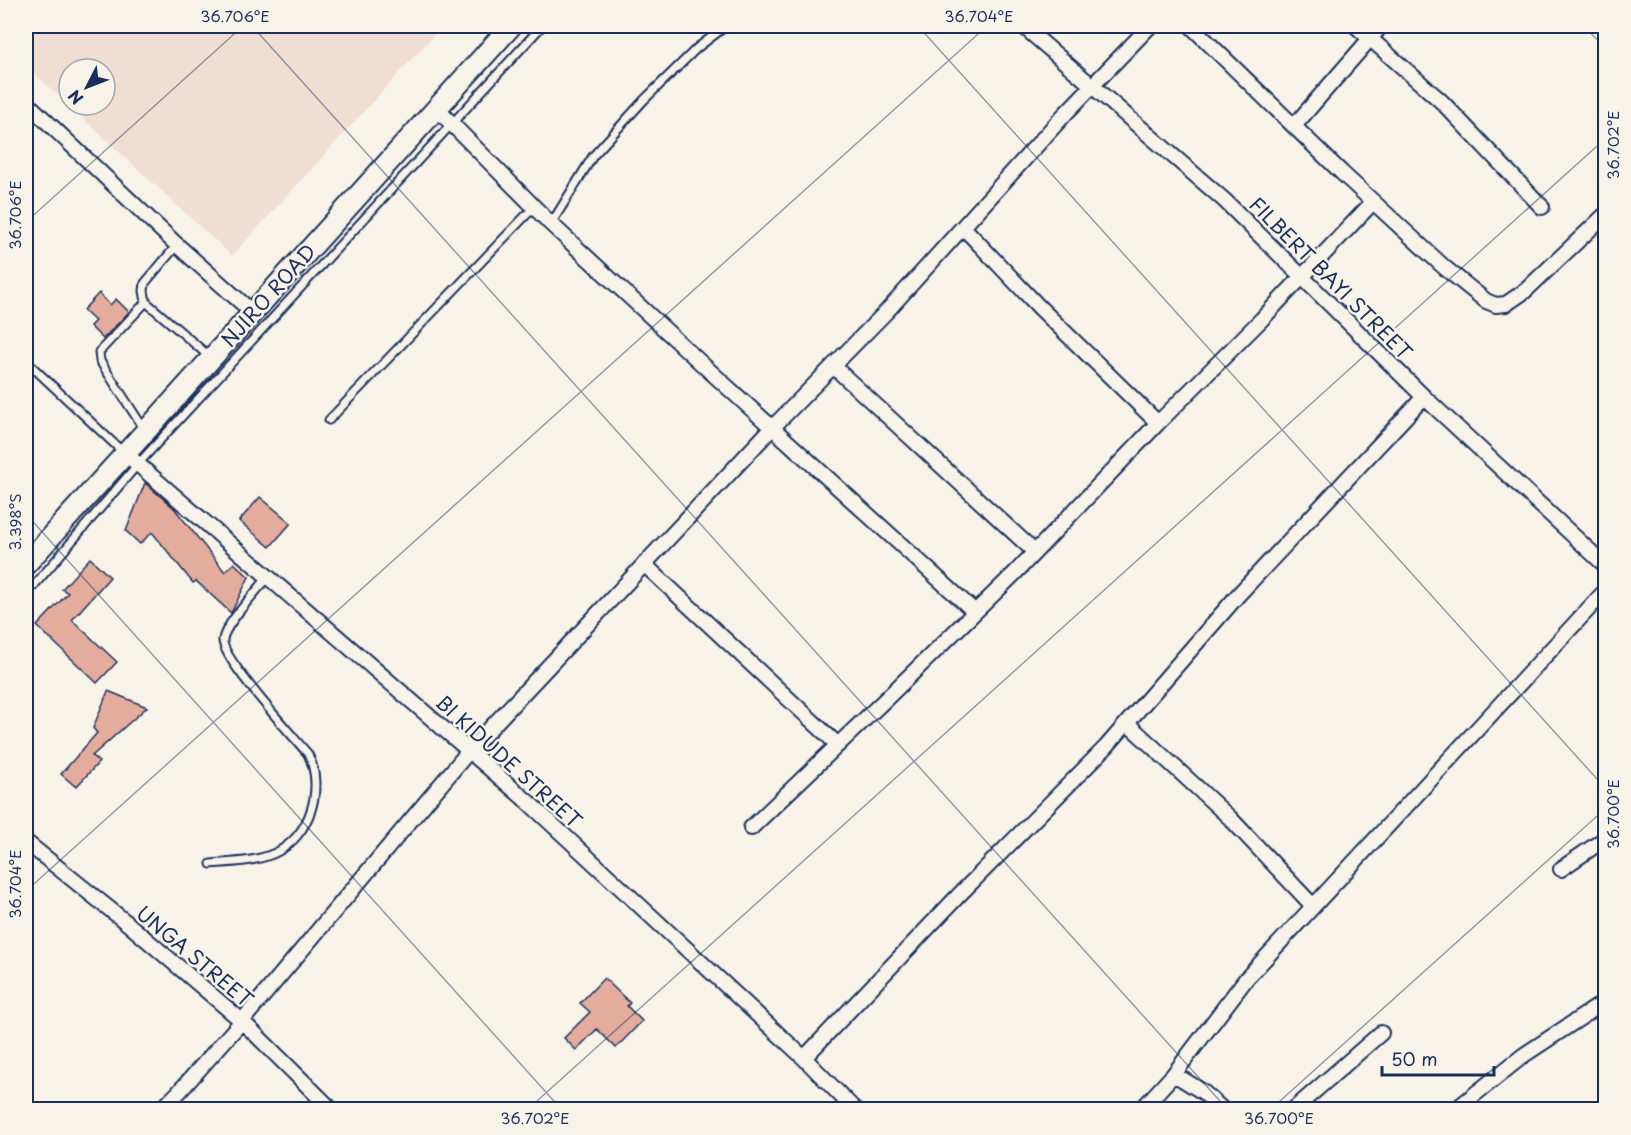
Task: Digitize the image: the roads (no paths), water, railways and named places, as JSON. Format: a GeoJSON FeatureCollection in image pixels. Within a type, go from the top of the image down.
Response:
{"type":"FeatureCollection","features":[{"type":"Feature","properties":{"kind":"street","name":"NJIRO ROAD"},"geometry":{"type":"LineString","coordinates":[[26,564],[132,459],[146,431],[252,312],[444,115],[511,26]]}},
{"type":"Feature","properties":{"kind":"street","name":"FILBERT BAYI STREET"},"geometry":{"type":"LineString","coordinates":[[1023,26],[1224,200],[1424,397],[1605,566]]}},
{"type":"Feature","properties":{"kind":"street"},"geometry":{"type":"LineString","coordinates":[[160,1110],[242,1021],[469,751],[772,428],[894,303],[1092,85],[1150,26]]}},
{"type":"Feature","properties":{"kind":"street"},"geometry":{"type":"LineString","coordinates":[[1191,26],[1373,202],[1486,301],[1496,305],[1506,304],[1524,291],[1605,214]]}},
{"type":"Feature","properties":{"kind":"street"},"geometry":{"type":"LineString","coordinates":[[1356,26],[1442,102],[1542,207]]}},
{"type":"Feature","properties":{"kind":"street"},"geometry":{"type":"LineString","coordinates":[[1294,126],[1381,26]]}},
{"type":"Feature","properties":{"kind":"street"},"geometry":{"type":"LineString","coordinates":[[26,102],[177,245],[252,312]]}},
{"type":"Feature","properties":{"kind":"street"},"geometry":{"type":"LineString","coordinates":[[444,115],[551,224],[975,612]]}},
{"type":"Feature","properties":{"kind":"street"},"geometry":{"type":"LineString","coordinates":[[751,828],[1035,552],[1373,202]]}},
{"type":"Feature","properties":{"kind":"street"},"geometry":{"type":"LineString","coordinates":[[963,227],[1039,307],[1158,423]]}},
{"type":"Feature","properties":{"kind":"street"},"geometry":{"type":"LineString","coordinates":[[833,366],[1035,552]]}},
{"type":"Feature","properties":{"kind":"street"},"geometry":{"type":"LineString","coordinates":[[804,1058],[960,894],[1128,724],[1246,586],[1424,397]]}},
{"type":"Feature","properties":{"kind":"street","name":"BI KIDUDE STREET"},"geometry":{"type":"LineString","coordinates":[[132,459],[565,836],[804,1058],[855,1110]]}},
{"type":"Feature","properties":{"kind":"street"},"geometry":{"type":"LineString","coordinates":[[644,564],[838,745]]}},
{"type":"Feature","properties":{"kind":"street"},"geometry":{"type":"LineString","coordinates":[[1141,1110],[1174,1074],[1246,979],[1605,590]]}},
{"type":"Feature","properties":{"kind":"street"},"geometry":{"type":"LineString","coordinates":[[1128,724],[1230,818],[1313,906]]}},
{"type":"Feature","properties":{"kind":"street"},"geometry":{"type":"LineString","coordinates":[[1561,869],[1605,838]]}},
{"type":"Feature","properties":{"kind":"street","name":"UNGA STREET"},"geometry":{"type":"LineString","coordinates":[[26,842],[127,923],[242,1021],[332,1110]]}},
{"type":"Feature","properties":{"kind":"street"},"geometry":{"type":"LineString","coordinates":[[1455,1110],[1524,1055],[1605,1001]]}},
{"type":"Feature","properties":{"kind":"street"},"geometry":{"type":"LineString","coordinates":[[1293,1110],[1381,1033]]}},
{"type":"Feature","properties":{"kind":"street"},"geometry":{"type":"LineString","coordinates":[[1174,1074],[1203,1092],[1222,1110]]}},
{"type":"Feature","properties":{"kind":"lane"},"geometry":{"type":"LineString","coordinates":[[26,595],[132,459],[444,115],[542,26]]}},
{"type":"Feature","properties":{"kind":"lane"},"geometry":{"type":"LineString","coordinates":[[551,224],[593,156],[644,100],[697,48],[726,26]]}},
{"type":"Feature","properties":{"kind":"lane"},"geometry":{"type":"LineString","coordinates":[[329,420],[534,207]]}},
{"type":"Feature","properties":{"kind":"lane"},"geometry":{"type":"LineString","coordinates":[[177,245],[145,283],[146,302],[211,358]]}},
{"type":"Feature","properties":{"kind":"lane"},"geometry":{"type":"LineString","coordinates":[[146,302],[99,352],[100,361],[146,431]]}},
{"type":"Feature","properties":{"kind":"lane"},"geometry":{"type":"LineString","coordinates":[[26,361],[132,459]]}},
{"type":"Feature","properties":{"kind":"lane"},"geometry":{"type":"LineString","coordinates":[[210,864],[261,858],[286,848],[305,825],[313,804],[316,785],[312,761],[234,665],[223,646],[227,628],[268,577]]}}]}
